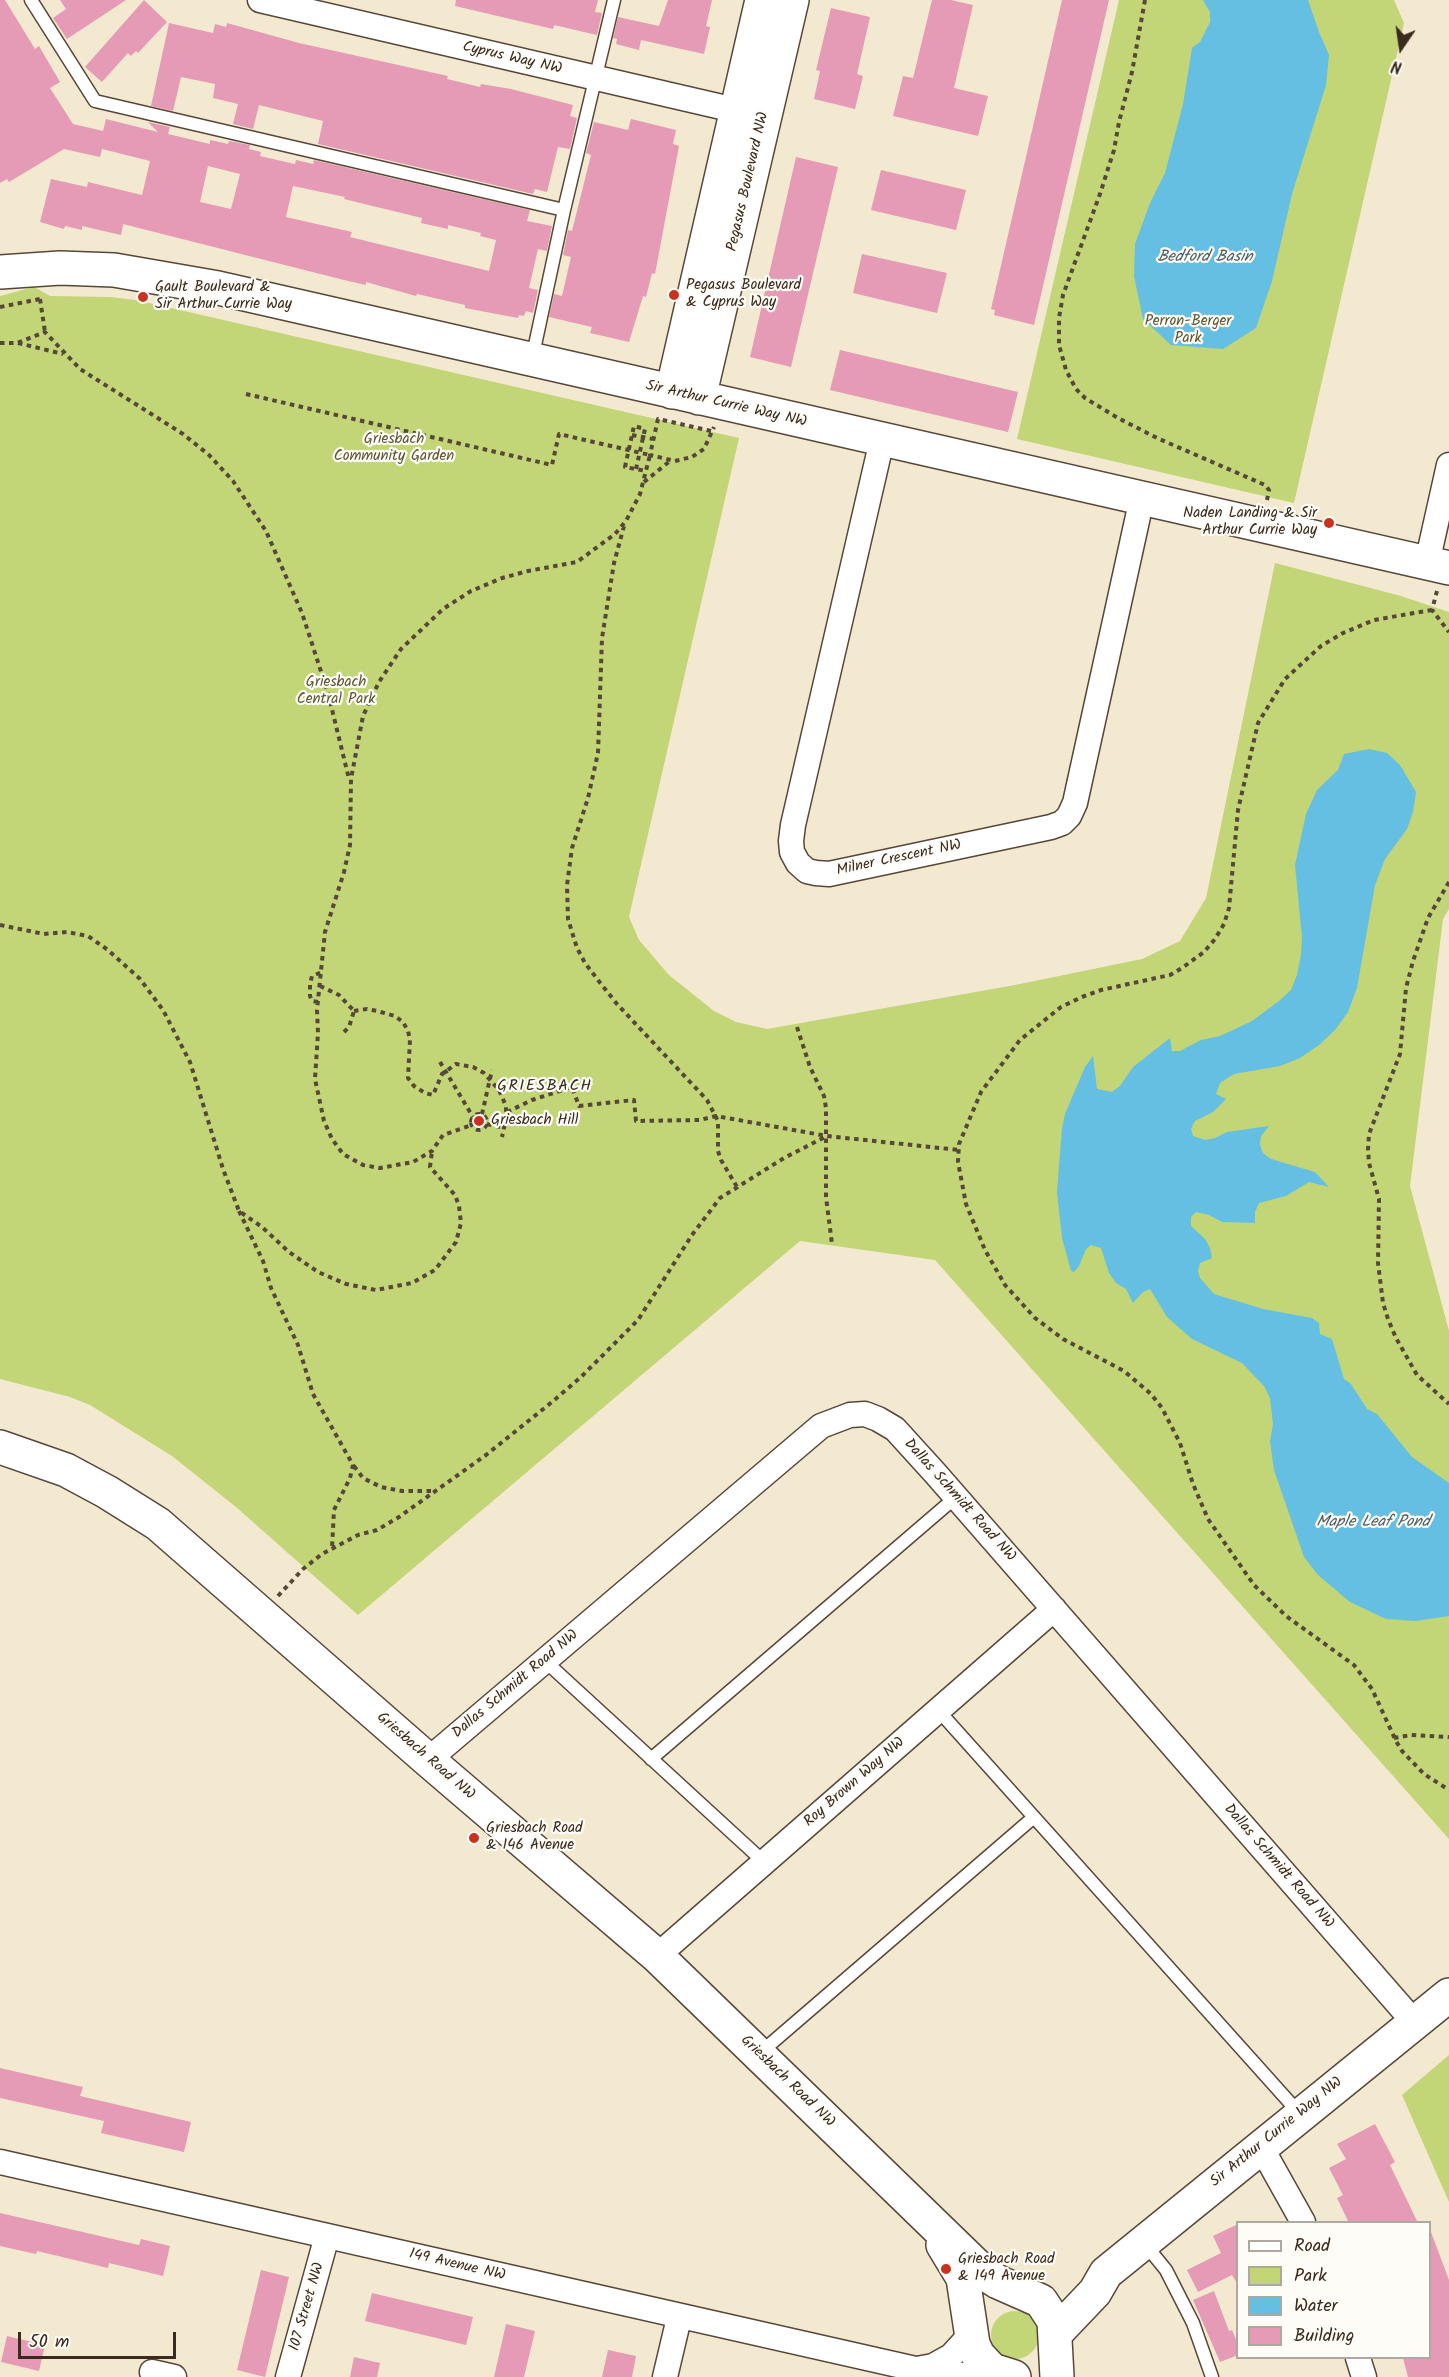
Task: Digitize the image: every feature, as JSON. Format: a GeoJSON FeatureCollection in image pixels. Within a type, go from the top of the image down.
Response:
{"type":"FeatureCollection","features":[{"type":"Feature","properties":{"kind":"street","name":"Cyprus Way NW"},"geometry":{"type":"LineString","coordinates":[[260,0],[750,114]]}},
{"type":"Feature","properties":{"kind":"street","name":"Pegasus Boulevard NW"},"geometry":{"type":"LineString","coordinates":[[685,395],[750,114],[762,0]]}},
{"type":"Feature","properties":{"kind":"street","name":"Pegasus Boulevard NW"},"geometry":{"type":"LineString","coordinates":[[750,114],[792,0]]}},
{"type":"Feature","properties":{"kind":"street","name":"Sir Arthur Currie Way NW"},"geometry":{"type":"LineString","coordinates":[[2,268],[60,268],[141,274],[218,288],[1262,525],[1438,572]]}},
{"type":"Feature","properties":{"kind":"street","name":"Milner Crescent NW"},"geometry":{"type":"LineString","coordinates":[[882,440],[793,825],[792,852],[798,863],[816,873],[829,874],[1051,827],[1070,816],[1075,803],[1142,498]]}},
{"type":"Feature","properties":{"kind":"street"},"geometry":{"type":"LineString","coordinates":[[1438,572],[1449,465]]}},
{"type":"Feature","properties":{"kind":"street","name":"Dallas Schmidt Road NW"},"geometry":{"type":"LineString","coordinates":[[428,1760],[821,1426],[850,1415],[865,1414],[895,1429],[1414,2022]]}},
{"type":"Feature","properties":{"kind":"street","name":"Griesbach Road NW"},"geometry":{"type":"LineString","coordinates":[[0,1447],[66,1470],[150,1519],[657,1956],[984,2273],[998,2282],[1041,2301],[1054,2321],[1057,2377]]}},
{"type":"Feature","properties":{"kind":"street","name":"Roy Brown Way NW"},"geometry":{"type":"LineString","coordinates":[[657,1956],[1054,1609]]}},
{"type":"Feature","properties":{"kind":"street","name":"Sir Arthur Currie Way NW"},"geometry":{"type":"LineString","coordinates":[[1004,2373],[1023,2373],[1036,2368],[1048,2355],[1055,2339],[1095,2292],[1107,2272],[1449,1995]]}},
{"type":"Feature","properties":{"kind":"street"},"geometry":{"type":"LineString","coordinates":[[1261,2147],[1302,2221]]}},
{"type":"Feature","properties":{"kind":"street","name":"149 Avenue NW"},"geometry":{"type":"LineString","coordinates":[[0,2163],[679,2318],[950,2377],[1004,2373]]}},
{"type":"Feature","properties":{"kind":"street","name":"Griesbach Road NW"},"geometry":{"type":"LineString","coordinates":[[923,2213],[963,2278],[978,2355],[1004,2373]]}},
{"type":"Feature","properties":{"kind":"street","name":"107 Street NW"},"geometry":{"type":"LineString","coordinates":[[288,2377],[327,2236]]}},
{"type":"Feature","properties":{"kind":"street","name":"Sir Arthur Currie Way NW"},"geometry":{"type":"LineString","coordinates":[[1028,2295],[1054,2293],[1089,2277],[1107,2272]]}},
{"type":"Feature","properties":{"kind":"street","name":"149 Avenue NW"},"geometry":{"type":"LineString","coordinates":[[915,2369],[933,2366],[951,2356],[972,2329],[985,2302],[998,2292],[1028,2295]]}},
{"type":"Feature","properties":{"kind":"street"},"geometry":{"type":"LineString","coordinates":[[665,2377],[679,2318]]}},
{"type":"Feature","properties":{"kind":"street"},"geometry":{"type":"LineString","coordinates":[[1358,2359],[1364,2377]]}},
{"type":"Feature","properties":{"kind":"lane"},"geometry":{"type":"LineString","coordinates":[[31,0],[95,101],[564,210]]}},
{"type":"Feature","properties":{"kind":"lane"},"geometry":{"type":"LineString","coordinates":[[532,360],[564,210],[614,0]]}},
{"type":"Feature","properties":{"kind":"lane"},"geometry":{"type":"LineString","coordinates":[[651,1759],[956,1497]]}},
{"type":"Feature","properties":{"kind":"lane"},"geometry":{"type":"LineString","coordinates":[[545,1661],[764,1862]]}},
{"type":"Feature","properties":{"kind":"lane"},"geometry":{"type":"LineString","coordinates":[[938,1710],[1300,2115]]}},
{"type":"Feature","properties":{"kind":"lane"},"geometry":{"type":"LineString","coordinates":[[759,2054],[1034,1817]]}},
{"type":"Feature","properties":{"kind":"lane"},"geometry":{"type":"LineString","coordinates":[[1143,2242],[1166,2270],[1192,2324],[1212,2377]]}},
{"type":"Feature","properties":{"kind":"path"},"geometry":{"type":"LineString","coordinates":[[1145,0],[1134,64],[1114,150],[1063,295],[1059,318],[1059,345],[1066,370],[1076,389],[1096,407],[1157,438],[1265,485],[1269,490],[1262,525]]}},
{"type":"Feature","properties":{"kind":"path"},"geometry":{"type":"LineString","coordinates":[[39,299],[45,332],[64,354],[80,369],[169,424],[193,442],[221,467],[254,511],[272,543],[302,613],[328,693],[350,785]]}},
{"type":"Feature","properties":{"kind":"path"},"geometry":{"type":"LineString","coordinates":[[0,343],[17,342],[45,332]]}},
{"type":"Feature","properties":{"kind":"path"},"geometry":{"type":"LineString","coordinates":[[17,342],[64,354]]}},
{"type":"Feature","properties":{"kind":"path"},"geometry":{"type":"LineString","coordinates":[[246,394],[552,465],[559,434],[650,455],[638,500],[625,522],[615,534],[578,562],[528,571],[483,585],[443,609],[417,631],[391,663],[371,696],[357,739],[350,785],[350,845],[325,932],[318,1002],[315,1079],[324,1121],[337,1148],[357,1162],[380,1168],[407,1165],[432,1151]]}},
{"type":"Feature","properties":{"kind":"path"},"geometry":{"type":"LineString","coordinates":[[636,469],[645,429],[634,426],[625,467],[646,471]]}},
{"type":"Feature","properties":{"kind":"path"},"geometry":{"type":"LineString","coordinates":[[632,435],[653,440]]}},
{"type":"Feature","properties":{"kind":"path"},"geometry":{"type":"LineString","coordinates":[[644,482],[671,460]]}},
{"type":"Feature","properties":{"kind":"path"},"geometry":{"type":"LineString","coordinates":[[625,522],[614,563],[602,638],[598,753],[588,798],[572,848],[567,885],[568,919],[577,948],[585,963],[617,1004],[707,1100],[718,1121],[718,1151],[721,1160],[737,1187]]}},
{"type":"Feature","properties":{"kind":"path"},"geometry":{"type":"LineString","coordinates":[[1438,572],[1432,610],[1449,632]]}},
{"type":"Feature","properties":{"kind":"path"},"geometry":{"type":"LineString","coordinates":[[1432,610],[1374,620],[1343,633],[1321,646],[1285,679],[1258,723],[1238,810],[1229,908],[1224,924],[1215,939],[1192,962],[1170,975],[1082,997],[1061,1007],[1039,1023],[1005,1057],[981,1092],[963,1133],[958,1150],[958,1162],[966,1204],[985,1250],[1005,1285],[1035,1318],[1063,1339],[1124,1371],[1151,1394],[1172,1426],[1200,1501],[1226,1547],[1254,1585],[1286,1616],[1354,1665],[1372,1689],[1402,1751],[1424,1774],[1449,1790]]}},
{"type":"Feature","properties":{"kind":"path"},"geometry":{"type":"LineString","coordinates":[[1449,882],[1428,918],[1413,961],[1406,987],[1400,1054],[1374,1121],[1368,1150],[1379,1199],[1378,1263],[1388,1319],[1417,1375],[1449,1404]]}},
{"type":"Feature","properties":{"kind":"path"},"geometry":{"type":"LineString","coordinates":[[0,925],[44,934],[67,932],[88,936],[126,964],[140,979],[163,1010],[190,1062],[223,1169],[239,1211],[263,1261],[271,1288],[298,1345],[313,1394],[358,1473],[375,1485],[402,1491],[434,1491]]}},
{"type":"Feature","properties":{"kind":"path"},"geometry":{"type":"LineString","coordinates":[[318,1002],[312,1001],[310,984],[312,976],[322,972]]}},
{"type":"Feature","properties":{"kind":"path"},"geometry":{"type":"LineString","coordinates":[[320,986],[339,995],[354,1011]]}},
{"type":"Feature","properties":{"kind":"path"},"geometry":{"type":"LineString","coordinates":[[354,1011],[367,1009],[382,1012],[403,1022],[410,1040],[407,1075],[409,1081],[417,1089],[433,1095],[438,1080],[445,1071],[456,1064],[478,1069],[490,1079],[501,1095],[507,1112],[502,1137]]}},
{"type":"Feature","properties":{"kind":"path"},"geometry":{"type":"LineString","coordinates":[[344,1032],[350,1027],[354,1011]]}},
{"type":"Feature","properties":{"kind":"path"},"geometry":{"type":"LineString","coordinates":[[797,1027],[810,1067],[824,1096],[827,1136],[826,1197],[832,1244]]}},
{"type":"Feature","properties":{"kind":"path"},"geometry":{"type":"LineString","coordinates":[[440,1062],[473,1117],[472,1125],[476,1130],[482,1130],[488,1124]]}},
{"type":"Feature","properties":{"kind":"path"},"geometry":{"type":"LineString","coordinates":[[482,1114],[492,1070]]}},
{"type":"Feature","properties":{"kind":"path"},"geometry":{"type":"LineString","coordinates":[[507,1112],[532,1100],[573,1087],[579,1106],[634,1100],[636,1121],[700,1120],[716,1116],[827,1136],[958,1150]]}},
{"type":"Feature","properties":{"kind":"path"},"geometry":{"type":"LineString","coordinates":[[473,1117],[482,1114]]}},
{"type":"Feature","properties":{"kind":"path"},"geometry":{"type":"LineString","coordinates":[[482,1114],[486,1117],[488,1124]]}},
{"type":"Feature","properties":{"kind":"path"},"geometry":{"type":"LineString","coordinates":[[488,1124],[504,1128]]}},
{"type":"Feature","properties":{"kind":"path"},"geometry":{"type":"LineString","coordinates":[[239,1211],[262,1227],[303,1263],[332,1278],[346,1284],[376,1290],[404,1286],[420,1280],[435,1270],[456,1242],[461,1216],[455,1195],[430,1167],[432,1151],[442,1136],[472,1125]]}},
{"type":"Feature","properties":{"kind":"path"},"geometry":{"type":"LineString","coordinates":[[261,1614],[303,1569],[332,1548],[358,1535],[377,1530],[399,1517],[486,1455],[544,1409],[614,1346],[638,1320],[711,1207],[726,1193],[784,1158],[827,1136]]}},
{"type":"Feature","properties":{"kind":"path"},"geometry":{"type":"LineString","coordinates":[[332,1548],[334,1509],[350,1478],[353,1465],[351,1460]]}},
{"type":"Feature","properties":{"kind":"path"},"geometry":{"type":"LineString","coordinates":[[1394,1738],[1411,1735],[1449,1737]]}},
{"type":"Feature","properties":{"kind":"green space","name":"Perron-Berger Park"},"geometry":{"type":"Polygon","coordinates":[[[1119,0],[1394,0],[1404,23],[1294,503],[1017,439],[1119,0]]]}},
{"type":"Feature","properties":{"kind":"green space","name":"Griesbach Central Park"},"geometry":{"type":"Polygon","coordinates":[[[34,287],[50,296],[136,300],[739,438],[629,917],[639,940],[669,975],[714,1011],[736,1022],[767,1029],[1015,985],[1142,959],[1180,941],[1206,898],[1275,563],[1401,596],[1449,612],[1449,909],[1443,919],[1410,1186],[1449,1331],[1449,1839],[935,1260],[800,1241],[358,1615],[236,1507],[172,1456],[90,1405],[70,1397],[0,1379],[0,296],[34,287]]]}},
{"type":"Feature","properties":{"kind":"green space"},"geometry":{"type":"Polygon","coordinates":[[[1449,2055],[1449,2202],[1402,2095],[1449,2055]]]}},
{"type":"Feature","properties":{"kind":"green space"},"geometry":{"type":"Polygon","coordinates":[[[1015,2311],[1032,2318],[1039,2335],[1032,2352],[1015,2359],[998,2352],[991,2335],[998,2318],[1015,2311]]]}},
{"type":"Feature","properties":{"kind":"water","name":"Bedford Basin"},"geometry":{"type":"Polygon","coordinates":[[[1203,0],[1308,0],[1329,55],[1326,85],[1292,194],[1272,281],[1256,328],[1223,349],[1171,345],[1143,319],[1134,276],[1135,244],[1150,203],[1165,173],[1183,104],[1192,48],[1200,42],[1210,22],[1210,12],[1203,0]]]}},
{"type":"Feature","properties":{"kind":"water","name":"Maple Leaf Pond"},"geometry":{"type":"Polygon","coordinates":[[[1369,749],[1387,753],[1400,765],[1416,792],[1413,812],[1407,829],[1385,859],[1375,885],[1357,988],[1348,1012],[1335,1030],[1300,1058],[1280,1066],[1234,1074],[1220,1083],[1216,1094],[1226,1099],[1213,1112],[1195,1121],[1191,1129],[1193,1136],[1205,1140],[1227,1132],[1269,1126],[1261,1136],[1260,1145],[1263,1153],[1271,1159],[1315,1172],[1329,1187],[1309,1182],[1286,1196],[1259,1203],[1255,1212],[1255,1223],[1222,1222],[1209,1215],[1196,1212],[1191,1217],[1191,1226],[1205,1239],[1210,1248],[1212,1258],[1200,1263],[1198,1271],[1200,1278],[1214,1294],[1263,1309],[1312,1318],[1319,1323],[1320,1334],[1332,1339],[1344,1379],[1351,1384],[1367,1409],[1377,1414],[1412,1457],[1449,1483],[1449,1616],[1415,1621],[1386,1619],[1350,1602],[1318,1575],[1304,1557],[1274,1470],[1270,1441],[1273,1424],[1270,1398],[1264,1386],[1242,1363],[1192,1339],[1167,1317],[1150,1289],[1143,1292],[1133,1303],[1126,1289],[1116,1283],[1109,1273],[1101,1248],[1091,1245],[1086,1249],[1079,1266],[1074,1272],[1071,1271],[1062,1238],[1057,1192],[1065,1114],[1085,1067],[1093,1056],[1097,1089],[1112,1092],[1120,1086],[1133,1067],[1170,1038],[1172,1051],[1180,1051],[1201,1040],[1220,1036],[1252,1021],[1291,990],[1301,955],[1302,937],[1295,865],[1306,814],[1317,790],[1338,770],[1344,754],[1369,749]]]}},
{"type":"Feature","properties":{"kind":"building"},"geometry":{"type":"Polygon","coordinates":[[[0,0],[5,0],[35,49],[39,46],[60,82],[50,88],[73,124],[103,131],[106,119],[158,132],[148,122],[170,127],[168,134],[210,144],[210,140],[250,145],[249,149],[261,152],[260,156],[295,164],[296,160],[313,164],[314,160],[530,210],[527,221],[552,226],[547,251],[538,249],[529,288],[538,290],[533,313],[526,311],[524,316],[519,315],[518,318],[465,308],[465,305],[417,294],[416,296],[366,282],[366,285],[344,280],[123,224],[121,235],[82,226],[82,230],[65,226],[64,229],[40,222],[51,179],[87,187],[88,182],[142,195],[150,161],[102,149],[100,157],[64,149],[9,182],[7,179],[0,183],[0,0]],[[208,166],[200,202],[231,209],[240,174],[208,166]],[[293,186],[286,217],[352,232],[350,237],[489,271],[496,240],[480,236],[481,233],[448,225],[448,229],[421,223],[422,218],[344,199],[345,197],[293,186]]]}},
{"type":"Feature","properties":{"kind":"building"},"geometry":{"type":"Polygon","coordinates":[[[60,0],[126,0],[67,39],[53,18],[66,9],[60,0]]]}},
{"type":"Feature","properties":{"kind":"building"},"geometry":{"type":"Polygon","coordinates":[[[144,0],[167,22],[138,53],[136,51],[131,56],[128,53],[102,82],[85,67],[144,0]]]}},
{"type":"Feature","properties":{"kind":"building"},"geometry":{"type":"Polygon","coordinates":[[[456,0],[598,0],[595,12],[602,13],[597,35],[554,25],[553,29],[455,6],[456,0]]]}},
{"type":"Feature","properties":{"kind":"building"},"geometry":{"type":"Polygon","coordinates":[[[668,0],[712,0],[706,26],[710,27],[704,54],[641,40],[639,50],[616,44],[617,39],[613,38],[618,17],[659,26],[668,0]]]}},
{"type":"Feature","properties":{"kind":"building"},"geometry":{"type":"Polygon","coordinates":[[[932,0],[951,0],[973,5],[954,88],[988,96],[978,136],[893,116],[903,76],[913,78],[932,0]]]}},
{"type":"Feature","properties":{"kind":"building"},"geometry":{"type":"Polygon","coordinates":[[[1062,0],[1109,0],[1034,325],[994,315],[995,310],[991,309],[1062,0]]]}},
{"type":"Feature","properties":{"kind":"building"},"geometry":{"type":"Polygon","coordinates":[[[831,8],[870,17],[857,74],[863,76],[855,109],[814,99],[820,71],[816,70],[831,8]]]}},
{"type":"Feature","properties":{"kind":"building"},"geometry":{"type":"Polygon","coordinates":[[[169,23],[213,33],[215,24],[226,27],[227,23],[299,43],[448,76],[447,79],[480,87],[481,84],[511,89],[573,105],[570,116],[577,118],[570,149],[558,147],[547,192],[535,189],[533,194],[318,144],[323,121],[259,105],[253,129],[233,124],[238,104],[213,98],[215,84],[181,77],[173,111],[151,106],[169,23]]]}},
{"type":"Feature","properties":{"kind":"building"},"geometry":{"type":"Polygon","coordinates":[[[631,119],[676,130],[673,144],[679,146],[655,274],[652,273],[646,297],[643,296],[629,342],[590,333],[592,327],[549,317],[554,294],[562,296],[571,257],[563,255],[568,230],[572,231],[591,155],[586,153],[594,122],[628,130],[631,119]]]}},
{"type":"Feature","properties":{"kind":"building"},"geometry":{"type":"Polygon","coordinates":[[[796,157],[838,167],[791,367],[750,357],[796,157]]]}},
{"type":"Feature","properties":{"kind":"building"},"geometry":{"type":"Polygon","coordinates":[[[881,170],[966,190],[956,230],[871,210],[881,170]]]}},
{"type":"Feature","properties":{"kind":"building"},"geometry":{"type":"Polygon","coordinates":[[[862,254],[947,273],[937,313],[853,293],[862,254]]]}},
{"type":"Feature","properties":{"kind":"building"},"geometry":{"type":"Polygon","coordinates":[[[840,350],[1018,392],[1008,432],[830,390],[840,350]]]}},
{"type":"Feature","properties":{"kind":"building"},"geometry":{"type":"Polygon","coordinates":[[[0,2068],[83,2087],[80,2096],[191,2122],[184,2152],[101,2133],[104,2121],[0,2098],[0,2068]]]}},
{"type":"Feature","properties":{"kind":"building"},"geometry":{"type":"Polygon","coordinates":[[[1375,2124],[1395,2162],[1390,2165],[1417,2221],[1348,2221],[1337,2198],[1343,2195],[1329,2168],[1346,2159],[1337,2144],[1375,2124]]]}},
{"type":"Feature","properties":{"kind":"building"},"geometry":{"type":"Polygon","coordinates":[[[0,2213],[139,2245],[141,2239],[170,2246],[163,2276],[109,2263],[108,2268],[37,2251],[36,2254],[0,2246],[0,2213]]]}},
{"type":"Feature","properties":{"kind":"building"},"geometry":{"type":"Polygon","coordinates":[[[1236,2225],[1236,2282],[1232,2275],[1198,2292],[1187,2270],[1221,2253],[1213,2236],[1236,2225]]]}},
{"type":"Feature","properties":{"kind":"building"},"geometry":{"type":"Polygon","coordinates":[[[1431,2232],[1449,2280],[1449,2377],[1408,2377],[1403,2359],[1431,2359],[1431,2232]]]}},
{"type":"Feature","properties":{"kind":"building"},"geometry":{"type":"Polygon","coordinates":[[[261,2270],[289,2277],[265,2377],[237,2370],[261,2270]]]}},
{"type":"Feature","properties":{"kind":"building"},"geometry":{"type":"Polygon","coordinates":[[[1214,2291],[1229,2331],[1232,2330],[1236,2339],[1236,2356],[1220,2362],[1193,2300],[1214,2291]]]}},
{"type":"Feature","properties":{"kind":"building"},"geometry":{"type":"Polygon","coordinates":[[[372,2293],[473,2317],[466,2345],[365,2321],[372,2293]]]}},
{"type":"Feature","properties":{"kind":"building"},"geometry":{"type":"Polygon","coordinates":[[[506,2324],[535,2331],[524,2377],[494,2377],[506,2324]]]}},
{"type":"Feature","properties":{"kind":"building"},"geometry":{"type":"Polygon","coordinates":[[[7,2336],[45,2345],[39,2371],[1,2362],[7,2336]]]}},
{"type":"Feature","properties":{"kind":"building"},"geometry":{"type":"Polygon","coordinates":[[[608,2350],[636,2356],[632,2377],[602,2377],[608,2350]]]}},
{"type":"Feature","properties":{"kind":"building"},"geometry":{"type":"Polygon","coordinates":[[[354,2357],[380,2363],[377,2377],[350,2377],[354,2357]]]}},
{"type":"Feature","properties":{"kind":"place","name":"Pegasus Boulevard & Cyprus Way"},"geometry":{"type":"Point","coordinates":[674,295]}},
{"type":"Feature","properties":{"kind":"place","name":"Gault Boulevard & Sir Arthur Currie Way"},"geometry":{"type":"Point","coordinates":[143,297]}},
{"type":"Feature","properties":{"kind":"place","name":"Naden Landing & Sir Arthur Currie Way"},"geometry":{"type":"Point","coordinates":[1329,523]}},
{"type":"Feature","properties":{"kind":"place","name":"Griesbach Hill"},"geometry":{"type":"Point","coordinates":[479,1121]}},
{"type":"Feature","properties":{"kind":"place","name":"Griesbach Road & 146 Avenue"},"geometry":{"type":"Point","coordinates":[474,1838]}},
{"type":"Feature","properties":{"kind":"place","name":"Griesbach Road & 149 Avenue"},"geometry":{"type":"Point","coordinates":[946,2269]}},
{"type":"Feature","properties":{"kind":"district","name":"GRIESBACH"},"geometry":{"type":"Point","coordinates":[545,1087]}},
{"type":"Feature","properties":{"kind":"park label","name":"Griesbach Community Garden"},"geometry":{"type":"Point","coordinates":[394,448]}}]}
